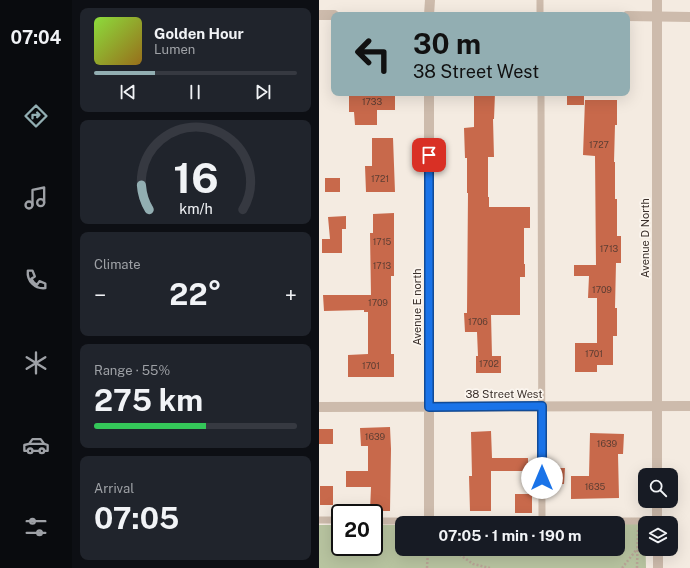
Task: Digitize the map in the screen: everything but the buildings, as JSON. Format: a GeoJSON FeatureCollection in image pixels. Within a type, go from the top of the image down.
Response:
{"type":"FeatureCollection","features":[{"type":"Feature","properties":{"kind":"street"},"geometry":{"type":"LineString","coordinates":[[429,0],[429,12]]}},
{"type":"Feature","properties":{"kind":"street","name":"Avenue D North"},"geometry":{"type":"LineString","coordinates":[[657,0],[657,468]]}},
{"type":"Feature","properties":{"kind":"street"},"geometry":{"type":"LineString","coordinates":[[319,16],[331,15]]}},
{"type":"Feature","properties":{"kind":"street"},"geometry":{"type":"LineString","coordinates":[[630,16],[690,17]]}},
{"type":"Feature","properties":{"kind":"street","name":"Avenue E north"},"geometry":{"type":"LineString","coordinates":[[429,96],[429,516]]}},
{"type":"Feature","properties":{"kind":"street","name":"38 Street West"},"geometry":{"type":"LineString","coordinates":[[319,407],[690,406]]}},
{"type":"Feature","properties":{"kind":"street"},"geometry":{"type":"LineString","coordinates":[[657,556],[657,568]]}},
{"type":"Feature","properties":{"kind":"lane"},"geometry":{"type":"LineString","coordinates":[[541,0],[541,12]]}},
{"type":"Feature","properties":{"kind":"lane"},"geometry":{"type":"LineString","coordinates":[[541,96],[542,516]]}},
{"type":"Feature","properties":{"kind":"lane"},"geometry":{"type":"LineString","coordinates":[[319,520],[331,520]]}},
{"type":"Feature","properties":{"kind":"lane"},"geometry":{"type":"LineString","coordinates":[[383,521],[395,521]]}},
{"type":"Feature","properties":{"kind":"lane"},"geometry":{"type":"LineString","coordinates":[[625,522],[638,522]]}},
{"type":"Feature","properties":{"kind":"path"},"geometry":{"type":"LineString","coordinates":[[622,568],[638,549]]}},
{"type":"Feature","properties":{"kind":"path"},"geometry":{"type":"LineString","coordinates":[[637,568],[638,549]]}},
{"type":"Feature","properties":{"kind":"path"},"geometry":{"type":"LineString","coordinates":[[427,568],[428,556]]}},
{"type":"Feature","properties":{"kind":"path"},"geometry":{"type":"LineString","coordinates":[[462,556],[473,564],[489,568]]}},
{"type":"Feature","properties":{"kind":"green space"},"geometry":{"type":"Polygon","coordinates":[[[625,524],[638,524],[638,556],[646,556],[646,568],[319,568],[319,525],[331,525],[331,556],[383,556],[383,525],[395,525],[395,556],[625,556],[625,524]]]}},
{"type":"Feature","properties":{"kind":"route"},"geometry":{"type":"LineString","coordinates":[[429,155],[429,407],[542,406],[542,478]]}}]}
